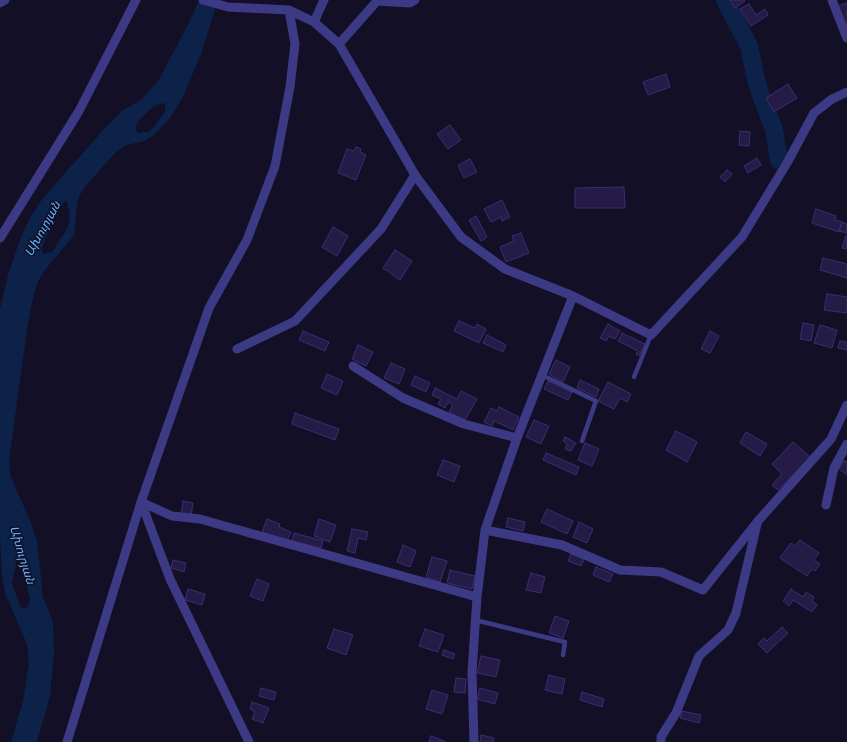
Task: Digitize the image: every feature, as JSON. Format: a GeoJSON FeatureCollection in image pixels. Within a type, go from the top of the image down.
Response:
{"type":"FeatureCollection","features":[{"type":"Feature","properties":{"kind":"street"},"geometry":{"type":"LineString","coordinates":[[0,3],[5,0]]}},
{"type":"Feature","properties":{"kind":"street"},"geometry":{"type":"LineString","coordinates":[[0,238],[79,111],[136,0]]}},
{"type":"Feature","properties":{"kind":"street"},"geometry":{"type":"LineString","coordinates":[[204,0],[228,7],[289,10],[314,22],[339,44],[415,175],[461,237],[505,269],[573,296],[651,335],[742,237],[787,163],[814,113],[832,100],[847,92]]}},
{"type":"Feature","properties":{"kind":"street"},"geometry":{"type":"LineString","coordinates":[[314,22],[324,0]]}},
{"type":"Feature","properties":{"kind":"street"},"geometry":{"type":"LineString","coordinates":[[339,44],[377,0],[410,3],[415,0]]}},
{"type":"Feature","properties":{"kind":"street"},"geometry":{"type":"LineString","coordinates":[[832,0],[847,38]]}},
{"type":"Feature","properties":{"kind":"street"},"geometry":{"type":"LineString","coordinates":[[67,742],[141,502],[209,308],[247,240],[276,166],[290,87],[295,44],[289,10]]}},
{"type":"Feature","properties":{"kind":"street"},"geometry":{"type":"LineString","coordinates":[[237,349],[295,321],[381,229],[415,175]]}},
{"type":"Feature","properties":{"kind":"street"},"geometry":{"type":"LineString","coordinates":[[474,742],[472,672],[477,597],[485,530],[517,438],[573,296]]}},
{"type":"Feature","properties":{"kind":"street"},"geometry":{"type":"LineString","coordinates":[[353,366],[404,398],[464,424],[517,438]]}},
{"type":"Feature","properties":{"kind":"street"},"geometry":{"type":"LineString","coordinates":[[485,530],[562,546],[620,570],[661,572],[703,590],[758,521],[831,439],[847,404]]}},
{"type":"Feature","properties":{"kind":"street"},"geometry":{"type":"LineString","coordinates":[[826,505],[834,468],[847,444]]}},
{"type":"Feature","properties":{"kind":"street"},"geometry":{"type":"LineString","coordinates":[[141,502],[172,516],[200,519],[477,597]]}},
{"type":"Feature","properties":{"kind":"street"},"geometry":{"type":"LineString","coordinates":[[141,502],[170,579],[249,742]]}},
{"type":"Feature","properties":{"kind":"street"},"geometry":{"type":"LineString","coordinates":[[661,742],[661,738],[676,713],[699,656],[728,630],[736,613],[758,521]]}},
{"type":"Feature","properties":{"kind":"lane"},"geometry":{"type":"LineString","coordinates":[[634,377],[651,335]]}},
{"type":"Feature","properties":{"kind":"lane"},"geometry":{"type":"LineString","coordinates":[[542,376],[596,401],[582,441]]}},
{"type":"Feature","properties":{"kind":"lane"},"geometry":{"type":"LineString","coordinates":[[475,620],[565,642],[563,655]]}},
{"type":"Feature","properties":{"kind":"water","name":"Ախուրյան"},"geometry":{"type":"Polygon","coordinates":[[[199,0],[218,0],[201,54],[182,99],[170,118],[155,134],[144,141],[127,145],[117,151],[87,184],[79,196],[74,235],[45,270],[38,281],[34,294],[28,323],[9,460],[11,477],[31,523],[37,541],[43,597],[53,622],[54,652],[50,696],[37,742],[11,742],[23,701],[29,663],[27,644],[5,593],[2,573],[0,536],[0,309],[8,275],[21,237],[31,216],[43,198],[106,127],[122,111],[141,100],[158,81],[189,23],[199,0]],[[162,103],[153,107],[139,120],[135,128],[138,133],[148,132],[155,126],[165,111],[165,104],[162,103]],[[65,201],[57,212],[43,244],[42,252],[44,254],[53,251],[68,227],[70,218],[67,202],[65,201]],[[17,559],[12,583],[20,607],[25,608],[28,606],[30,599],[19,559],[17,559]]]}},
{"type":"Feature","properties":{"kind":"building"},"geometry":{"type":"Polygon","coordinates":[[[730,0],[744,0],[745,1],[735,8],[730,0]]]}},
{"type":"Feature","properties":{"kind":"building"},"geometry":{"type":"Polygon","coordinates":[[[846,3],[847,6],[847,29],[838,6],[846,3]]]}},
{"type":"Feature","properties":{"kind":"building"},"geometry":{"type":"Polygon","coordinates":[[[749,4],[756,15],[765,9],[768,15],[751,26],[740,9],[749,4]]]}},
{"type":"Feature","properties":{"kind":"building"},"geometry":{"type":"Polygon","coordinates":[[[666,74],[670,87],[648,95],[643,82],[666,74]]]}},
{"type":"Feature","properties":{"kind":"building"},"geometry":{"type":"Polygon","coordinates":[[[788,84],[797,98],[774,112],[766,98],[788,84]]]}},
{"type":"Feature","properties":{"kind":"building"},"geometry":{"type":"Polygon","coordinates":[[[450,125],[461,140],[448,149],[437,134],[450,125]]]}},
{"type":"Feature","properties":{"kind":"building"},"geometry":{"type":"Polygon","coordinates":[[[740,131],[750,132],[749,146],[739,145],[740,131]]]}},
{"type":"Feature","properties":{"kind":"building"},"geometry":{"type":"Polygon","coordinates":[[[356,147],[361,149],[360,152],[366,155],[356,180],[338,173],[347,149],[354,151],[356,147]]]}},
{"type":"Feature","properties":{"kind":"building"},"geometry":{"type":"Polygon","coordinates":[[[757,158],[761,165],[748,173],[744,166],[757,158]]]}},
{"type":"Feature","properties":{"kind":"building"},"geometry":{"type":"Polygon","coordinates":[[[470,159],[477,172],[464,178],[458,165],[470,159]]]}},
{"type":"Feature","properties":{"kind":"building"},"geometry":{"type":"Polygon","coordinates":[[[727,170],[732,174],[725,182],[720,177],[727,170]]]}},
{"type":"Feature","properties":{"kind":"building"},"geometry":{"type":"Polygon","coordinates":[[[624,187],[625,208],[575,208],[575,188],[624,187]]]}},
{"type":"Feature","properties":{"kind":"building"},"geometry":{"type":"Polygon","coordinates":[[[502,200],[510,217],[502,221],[501,217],[491,222],[484,209],[502,200]]]}},
{"type":"Feature","properties":{"kind":"building"},"geometry":{"type":"Polygon","coordinates":[[[816,209],[836,216],[835,220],[842,222],[839,232],[812,223],[816,209]]]}},
{"type":"Feature","properties":{"kind":"building"},"geometry":{"type":"Polygon","coordinates":[[[476,216],[487,237],[481,241],[469,220],[476,216]]]}},
{"type":"Feature","properties":{"kind":"building"},"geometry":{"type":"Polygon","coordinates":[[[842,222],[847,224],[847,233],[839,231],[842,222]]]}},
{"type":"Feature","properties":{"kind":"building"},"geometry":{"type":"Polygon","coordinates":[[[333,227],[348,236],[337,256],[322,247],[333,227]]]}},
{"type":"Feature","properties":{"kind":"building"},"geometry":{"type":"Polygon","coordinates":[[[521,233],[529,253],[506,262],[500,247],[514,241],[512,236],[521,233]]]}},
{"type":"Feature","properties":{"kind":"building"},"geometry":{"type":"Polygon","coordinates":[[[847,236],[847,249],[842,248],[847,236]]]}},
{"type":"Feature","properties":{"kind":"building"},"geometry":{"type":"Polygon","coordinates":[[[395,250],[412,261],[400,280],[383,268],[395,250]]]}},
{"type":"Feature","properties":{"kind":"building"},"geometry":{"type":"Polygon","coordinates":[[[823,258],[847,264],[847,278],[820,270],[823,258]]]}},
{"type":"Feature","properties":{"kind":"building"},"geometry":{"type":"Polygon","coordinates":[[[827,294],[847,297],[847,313],[824,310],[827,294]]]}},
{"type":"Feature","properties":{"kind":"building"},"geometry":{"type":"Polygon","coordinates":[[[459,321],[475,328],[477,324],[486,329],[479,343],[454,331],[459,321]]]}},
{"type":"Feature","properties":{"kind":"building"},"geometry":{"type":"Polygon","coordinates":[[[803,323],[814,325],[811,341],[800,339],[803,323]]]}},
{"type":"Feature","properties":{"kind":"building"},"geometry":{"type":"Polygon","coordinates":[[[608,324],[620,331],[615,339],[609,336],[606,341],[600,338],[608,324]]]}},
{"type":"Feature","properties":{"kind":"building"},"geometry":{"type":"Polygon","coordinates":[[[820,325],[837,330],[832,348],[814,343],[820,325]]]}},
{"type":"Feature","properties":{"kind":"building"},"geometry":{"type":"Polygon","coordinates":[[[303,331],[329,342],[325,351],[299,340],[303,331]]]}},
{"type":"Feature","properties":{"kind":"building"},"geometry":{"type":"Polygon","coordinates":[[[710,331],[719,336],[710,353],[701,349],[710,331]]]}},
{"type":"Feature","properties":{"kind":"building"},"geometry":{"type":"Polygon","coordinates":[[[622,333],[645,344],[639,356],[636,354],[638,351],[618,341],[622,333]]]}},
{"type":"Feature","properties":{"kind":"building"},"geometry":{"type":"Polygon","coordinates":[[[487,335],[506,345],[503,352],[483,343],[487,335]]]}},
{"type":"Feature","properties":{"kind":"building"},"geometry":{"type":"Polygon","coordinates":[[[840,341],[847,342],[847,350],[838,348],[840,341]]]}},
{"type":"Feature","properties":{"kind":"building"},"geometry":{"type":"Polygon","coordinates":[[[358,345],[373,352],[366,366],[352,359],[358,345]]]}},
{"type":"Feature","properties":{"kind":"building"},"geometry":{"type":"Polygon","coordinates":[[[556,360],[570,367],[563,382],[549,374],[556,360]]]}},
{"type":"Feature","properties":{"kind":"building"},"geometry":{"type":"Polygon","coordinates":[[[391,363],[405,369],[399,384],[384,378],[391,363]]]}},
{"type":"Feature","properties":{"kind":"building"},"geometry":{"type":"Polygon","coordinates":[[[327,374],[343,381],[337,395],[321,388],[327,374]]]}},
{"type":"Feature","properties":{"kind":"building"},"geometry":{"type":"Polygon","coordinates":[[[415,376],[430,383],[426,392],[411,385],[415,376]]]}},
{"type":"Feature","properties":{"kind":"building"},"geometry":{"type":"Polygon","coordinates":[[[580,380],[599,389],[596,397],[577,388],[580,380]]]}},
{"type":"Feature","properties":{"kind":"building"},"geometry":{"type":"Polygon","coordinates":[[[548,381],[572,392],[568,400],[544,389],[548,381]]]}},
{"type":"Feature","properties":{"kind":"building"},"geometry":{"type":"Polygon","coordinates":[[[608,382],[631,394],[627,402],[620,398],[614,409],[598,401],[608,382]]]}},
{"type":"Feature","properties":{"kind":"building"},"geometry":{"type":"Polygon","coordinates":[[[435,388],[457,399],[461,391],[477,399],[465,420],[449,412],[453,405],[448,402],[445,408],[438,404],[441,399],[432,395],[435,388]]]}},
{"type":"Feature","properties":{"kind":"building"},"geometry":{"type":"Polygon","coordinates":[[[499,407],[519,417],[513,430],[494,421],[492,426],[484,422],[491,408],[497,411],[499,407]]]}},
{"type":"Feature","properties":{"kind":"building"},"geometry":{"type":"Polygon","coordinates":[[[295,413],[339,429],[335,440],[292,424],[295,413]]]}},
{"type":"Feature","properties":{"kind":"building"},"geometry":{"type":"Polygon","coordinates":[[[534,420],[549,426],[541,444],[526,437],[534,420]]]}},
{"type":"Feature","properties":{"kind":"building"},"geometry":{"type":"Polygon","coordinates":[[[676,431],[697,442],[687,462],[666,450],[676,431]]]}},
{"type":"Feature","properties":{"kind":"building"},"geometry":{"type":"Polygon","coordinates":[[[746,432],[767,444],[760,456],[740,443],[746,432]]]}},
{"type":"Feature","properties":{"kind":"building"},"geometry":{"type":"Polygon","coordinates":[[[565,437],[576,443],[571,451],[565,449],[567,444],[563,441],[565,437]]]}},
{"type":"Feature","properties":{"kind":"building"},"geometry":{"type":"Polygon","coordinates":[[[793,442],[811,458],[778,490],[772,485],[782,474],[772,464],[793,442]]]}},
{"type":"Feature","properties":{"kind":"building"},"geometry":{"type":"Polygon","coordinates":[[[585,443],[599,449],[592,466],[578,460],[585,443]]]}},
{"type":"Feature","properties":{"kind":"building"},"geometry":{"type":"Polygon","coordinates":[[[546,453],[579,467],[576,475],[543,460],[546,453]]]}},
{"type":"Feature","properties":{"kind":"building"},"geometry":{"type":"Polygon","coordinates":[[[443,460],[460,466],[454,482],[437,475],[443,460]]]}},
{"type":"Feature","properties":{"kind":"building"},"geometry":{"type":"Polygon","coordinates":[[[844,461],[847,462],[847,475],[839,469],[844,461]]]}},
{"type":"Feature","properties":{"kind":"building"},"geometry":{"type":"Polygon","coordinates":[[[183,501],[193,503],[191,516],[181,515],[183,501]]]}},
{"type":"Feature","properties":{"kind":"building"},"geometry":{"type":"Polygon","coordinates":[[[547,509],[573,521],[567,534],[541,522],[547,509]]]}},
{"type":"Feature","properties":{"kind":"building"},"geometry":{"type":"Polygon","coordinates":[[[508,518],[525,522],[523,531],[506,527],[508,518]]]}},
{"type":"Feature","properties":{"kind":"building"},"geometry":{"type":"Polygon","coordinates":[[[267,519],[280,524],[279,527],[291,532],[287,541],[262,532],[267,519]]]}},
{"type":"Feature","properties":{"kind":"building"},"geometry":{"type":"Polygon","coordinates":[[[319,519],[336,525],[330,542],[314,536],[319,519]]]}},
{"type":"Feature","properties":{"kind":"building"},"geometry":{"type":"Polygon","coordinates":[[[579,522],[593,529],[587,543],[573,537],[579,522]]]}},
{"type":"Feature","properties":{"kind":"building"},"geometry":{"type":"Polygon","coordinates":[[[352,529],[368,532],[366,540],[358,538],[355,553],[347,551],[352,529]]]}},
{"type":"Feature","properties":{"kind":"building"},"geometry":{"type":"Polygon","coordinates":[[[294,533],[323,541],[321,548],[292,541],[294,533]]]}},
{"type":"Feature","properties":{"kind":"building"},"geometry":{"type":"Polygon","coordinates":[[[800,540],[819,553],[814,560],[820,564],[815,571],[812,569],[807,576],[780,558],[791,543],[795,546],[800,540]]]}},
{"type":"Feature","properties":{"kind":"building"},"geometry":{"type":"Polygon","coordinates":[[[403,545],[416,551],[410,567],[397,562],[403,545]]]}},
{"type":"Feature","properties":{"kind":"building"},"geometry":{"type":"Polygon","coordinates":[[[571,554],[584,559],[581,566],[568,561],[571,554]]]}},
{"type":"Feature","properties":{"kind":"building"},"geometry":{"type":"Polygon","coordinates":[[[432,557],[447,561],[440,582],[426,577],[432,557]]]}},
{"type":"Feature","properties":{"kind":"building"},"geometry":{"type":"Polygon","coordinates":[[[173,560],[186,563],[184,572],[171,568],[173,560]]]}},
{"type":"Feature","properties":{"kind":"building"},"geometry":{"type":"Polygon","coordinates":[[[596,567],[613,574],[609,582],[593,575],[596,567]]]}},
{"type":"Feature","properties":{"kind":"building"},"geometry":{"type":"Polygon","coordinates":[[[450,570],[475,576],[472,589],[447,583],[450,570]]]}},
{"type":"Feature","properties":{"kind":"building"},"geometry":{"type":"Polygon","coordinates":[[[531,573],[545,577],[541,593],[526,590],[531,573]]]}},
{"type":"Feature","properties":{"kind":"building"},"geometry":{"type":"Polygon","coordinates":[[[257,579],[269,584],[263,601],[250,596],[257,579]]]}},
{"type":"Feature","properties":{"kind":"building"},"geometry":{"type":"Polygon","coordinates":[[[188,589],[205,594],[202,605],[185,600],[188,589]]]}},
{"type":"Feature","properties":{"kind":"building"},"geometry":{"type":"Polygon","coordinates":[[[791,589],[803,597],[806,592],[814,597],[812,601],[817,605],[812,612],[793,600],[789,606],[783,601],[791,589]]]}},
{"type":"Feature","properties":{"kind":"building"},"geometry":{"type":"Polygon","coordinates":[[[555,616],[569,621],[563,638],[549,633],[555,616]]]}},
{"type":"Feature","properties":{"kind":"building"},"geometry":{"type":"Polygon","coordinates":[[[782,627],[788,633],[767,653],[758,644],[764,638],[767,641],[782,627]]]}},
{"type":"Feature","properties":{"kind":"building"},"geometry":{"type":"Polygon","coordinates":[[[334,629],[353,635],[346,655],[327,648],[334,629]]]}},
{"type":"Feature","properties":{"kind":"building"},"geometry":{"type":"Polygon","coordinates":[[[425,629],[444,635],[438,652],[419,646],[425,629]]]}},
{"type":"Feature","properties":{"kind":"building"},"geometry":{"type":"Polygon","coordinates":[[[444,650],[455,654],[453,659],[442,655],[444,650]]]}},
{"type":"Feature","properties":{"kind":"building"},"geometry":{"type":"Polygon","coordinates":[[[481,656],[500,660],[496,677],[477,673],[481,656]]]}},
{"type":"Feature","properties":{"kind":"building"},"geometry":{"type":"Polygon","coordinates":[[[549,675],[565,679],[562,694],[545,690],[549,675]]]}},
{"type":"Feature","properties":{"kind":"building"},"geometry":{"type":"Polygon","coordinates":[[[456,678],[466,679],[465,693],[454,692],[456,678]]]}},
{"type":"Feature","properties":{"kind":"building"},"geometry":{"type":"Polygon","coordinates":[[[261,688],[276,692],[274,700],[259,696],[261,688]]]}},
{"type":"Feature","properties":{"kind":"building"},"geometry":{"type":"Polygon","coordinates":[[[480,688],[498,693],[495,704],[477,699],[480,688]]]}},
{"type":"Feature","properties":{"kind":"building"},"geometry":{"type":"Polygon","coordinates":[[[432,690],[448,695],[442,714],[426,709],[432,690]]]}},
{"type":"Feature","properties":{"kind":"building"},"geometry":{"type":"Polygon","coordinates":[[[582,692],[604,699],[602,707],[580,700],[582,692]]]}},
{"type":"Feature","properties":{"kind":"building"},"geometry":{"type":"Polygon","coordinates":[[[252,702],[269,708],[263,723],[252,719],[255,712],[250,709],[252,702]]]}},
{"type":"Feature","properties":{"kind":"building"},"geometry":{"type":"Polygon","coordinates":[[[682,711],[701,715],[699,723],[680,718],[682,711]]]}},
{"type":"Feature","properties":{"kind":"building"},"geometry":{"type":"Polygon","coordinates":[[[481,735],[494,738],[493,742],[480,742],[481,735]]]}},
{"type":"Feature","properties":{"kind":"building"},"geometry":{"type":"Polygon","coordinates":[[[431,736],[446,742],[429,742],[431,736]]]}},
{"type":"Feature","properties":{"kind":"waterway"},"geometry":{"type":"LineString","coordinates":[[725,0],[749,46],[757,84],[774,130],[779,160]]}}]}
